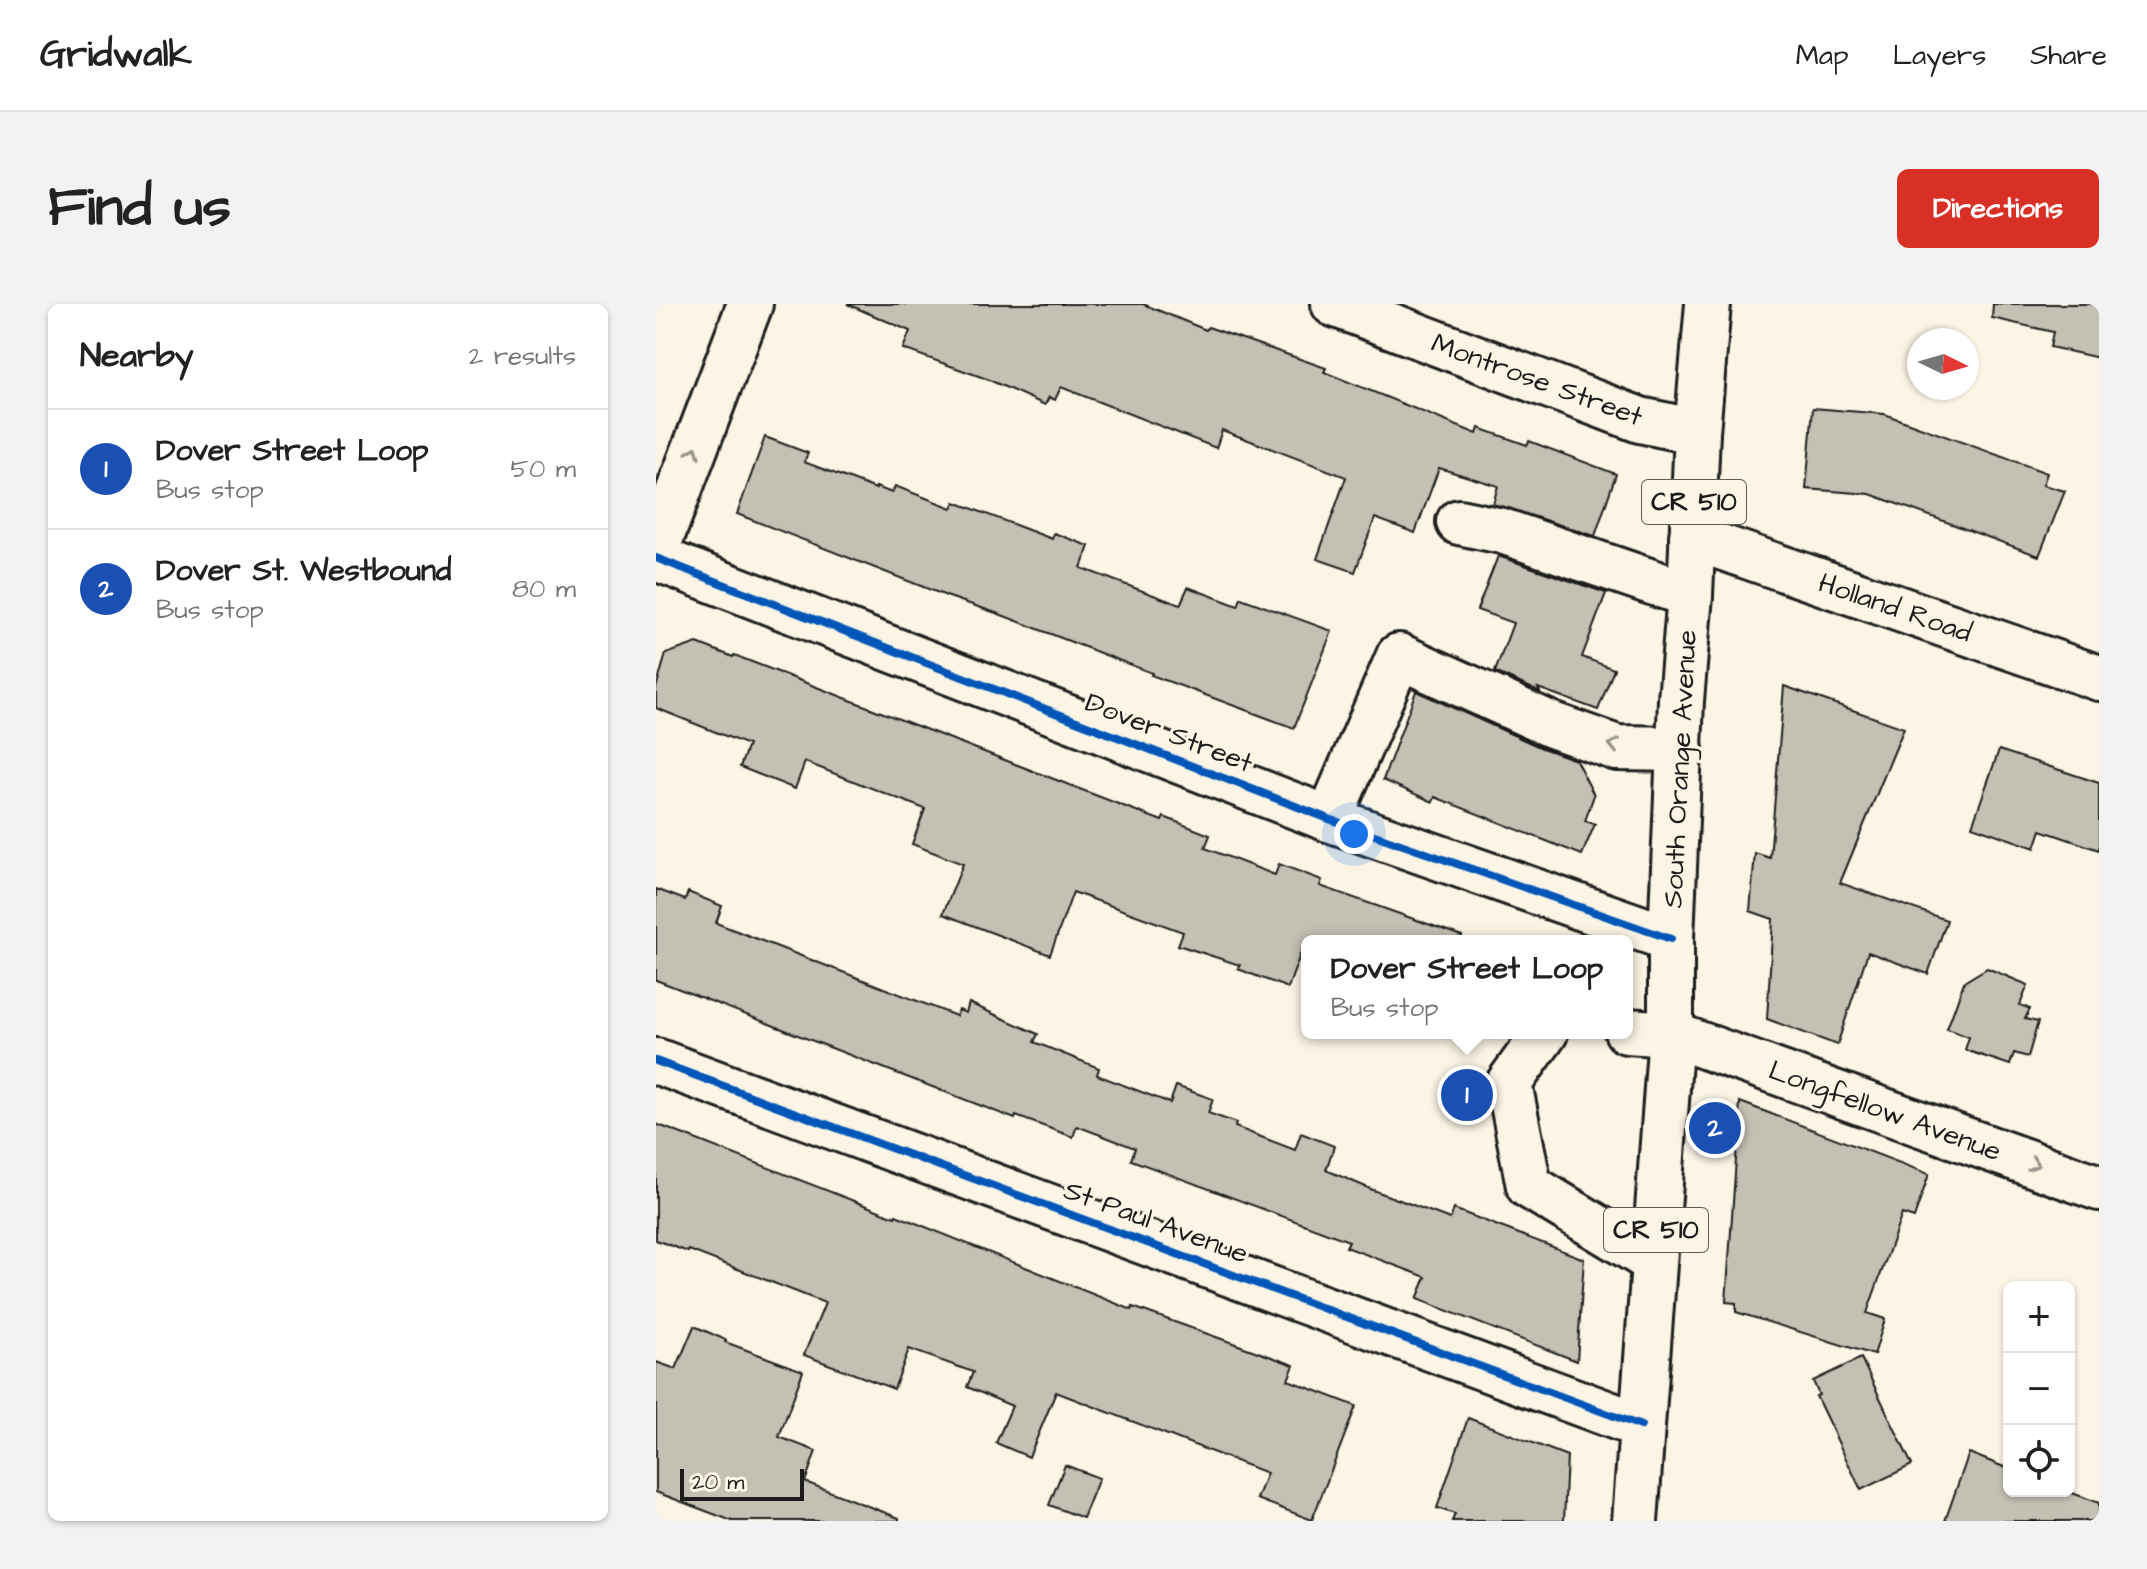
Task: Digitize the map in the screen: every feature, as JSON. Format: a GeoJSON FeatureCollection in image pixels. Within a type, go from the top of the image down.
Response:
{"type":"FeatureCollection","features":[{"type":"Feature","properties":{"kind":"street"},"geometry":{"type":"LineString","coordinates":[[656,551],[750,304]]}},
{"type":"Feature","properties":{"kind":"street","name":"Montrose Street"},"geometry":{"type":"LineString","coordinates":[[1334,304],[1640,420],[1697,432]]}},
{"type":"Feature","properties":{"kind":"street","name":"South Orange Avenue"},"geometry":{"type":"LineString","coordinates":[[1636,1521],[1671,1034],[1671,939],[1680,749],[1697,432],[1708,304]]}},
{"type":"Feature","properties":{"kind":"street"},"geometry":{"type":"LineString","coordinates":[[1459,522],[1502,531],[1690,595]]}},
{"type":"Feature","properties":{"kind":"street","name":"Holland Road"},"geometry":{"type":"LineString","coordinates":[[1692,537],[2099,678]]}},
{"type":"Feature","properties":{"kind":"street","name":"Dover Street"},"geometry":{"type":"LineString","coordinates":[[656,558],[1329,819],[1671,939]]}},
{"type":"Feature","properties":{"kind":"street"},"geometry":{"type":"LineString","coordinates":[[1329,819],[1399,656],[1552,725],[1617,748],[1680,749]]}},
{"type":"Feature","properties":{"kind":"street","name":"Longfellow Avenue"},"geometry":{"type":"LineString","coordinates":[[1633,1031],[1671,1034],[2099,1188]]}},
{"type":"Feature","properties":{"kind":"street"},"geometry":{"type":"LineString","coordinates":[[1541,1039],[1509,1083],[1529,1186],[1653,1261]]}},
{"type":"Feature","properties":{"kind":"street","name":"St Paul Avenue"},"geometry":{"type":"LineString","coordinates":[[656,1061],[1641,1426]]}},
{"type":"Feature","properties":{"kind":"building"},"geometry":{"type":"Polygon","coordinates":[[[847,304],[1143,304],[1206,330],[1208,327],[1326,368],[1324,372],[1477,434],[1479,428],[1527,445],[1529,441],[1616,474],[1595,536],[1493,504],[1498,486],[1439,468],[1415,533],[1375,518],[1355,572],[1317,559],[1346,477],[1222,430],[1216,448],[1061,387],[1055,400],[1049,397],[1045,405],[987,379],[903,349],[910,331],[847,304]]]}},
{"type":"Feature","properties":{"kind":"building"},"geometry":{"type":"Polygon","coordinates":[[[1993,304],[2099,304],[2099,358],[2050,347],[2053,332],[1992,318],[1993,304]]]}},
{"type":"Feature","properties":{"kind":"building"},"geometry":{"type":"Polygon","coordinates":[[[1813,408],[1884,414],[2047,473],[2043,485],[2065,491],[2039,556],[1870,494],[1806,489],[1813,408]]]}},
{"type":"Feature","properties":{"kind":"building"},"geometry":{"type":"Polygon","coordinates":[[[765,437],[808,453],[804,462],[876,489],[892,493],[895,486],[952,508],[955,502],[1052,539],[1054,533],[1089,546],[1081,568],[1180,605],[1188,587],[1238,606],[1241,598],[1332,631],[1294,728],[737,514],[765,437]]]}},
{"type":"Feature","properties":{"kind":"building"},"geometry":{"type":"Polygon","coordinates":[[[1498,556],[1606,593],[1582,657],[1614,669],[1598,710],[1538,688],[1540,692],[1495,672],[1513,623],[1477,610],[1498,556]]]}},
{"type":"Feature","properties":{"kind":"building"},"geometry":{"type":"Polygon","coordinates":[[[697,643],[734,655],[1162,821],[1164,817],[1210,835],[1205,848],[1275,875],[1279,864],[1322,880],[1320,886],[1459,935],[1301,935],[1301,952],[1288,988],[1238,969],[1240,965],[1178,945],[1183,932],[1073,892],[1050,955],[943,914],[963,864],[912,844],[925,809],[805,762],[795,789],[740,767],[748,745],[656,708],[656,688],[666,654],[697,643]]]}},
{"type":"Feature","properties":{"kind":"building"},"geometry":{"type":"Polygon","coordinates":[[[1784,686],[1904,728],[1840,883],[1947,920],[1928,974],[1868,952],[1837,1045],[1767,1019],[1773,919],[1750,911],[1755,853],[1770,858],[1784,686]]]}},
{"type":"Feature","properties":{"kind":"building"},"geometry":{"type":"Polygon","coordinates":[[[1416,691],[1542,748],[1576,760],[1594,795],[1585,821],[1595,824],[1582,855],[1435,797],[1433,802],[1383,780],[1416,691]]]}},
{"type":"Feature","properties":{"kind":"building"},"geometry":{"type":"Polygon","coordinates":[[[1999,750],[2099,783],[2099,850],[2041,830],[2035,848],[1972,826],[1999,750]]]}},
{"type":"Feature","properties":{"kind":"building"},"geometry":{"type":"Polygon","coordinates":[[[656,889],[685,900],[688,892],[722,906],[716,923],[956,1016],[959,1010],[966,1013],[969,1003],[1038,1034],[1034,1042],[1099,1068],[1097,1075],[1170,1103],[1176,1086],[1213,1099],[1208,1113],[1295,1150],[1301,1133],[1334,1146],[1326,1170],[1373,1190],[1450,1219],[1454,1209],[1584,1259],[1577,1361],[1417,1299],[1426,1277],[1346,1247],[1349,1241],[1131,1160],[1135,1148],[1077,1126],[1073,1137],[1016,1116],[1015,1119],[656,980],[656,889]]]}},
{"type":"Feature","properties":{"kind":"building"},"geometry":{"type":"Polygon","coordinates":[[[1987,968],[2028,985],[2020,1005],[2030,1009],[2025,1019],[2038,1022],[2028,1057],[2014,1053],[2010,1065],[1965,1050],[1969,1037],[1947,1029],[1964,982],[1987,968]]]}},
{"type":"Feature","properties":{"kind":"building"},"geometry":{"type":"Polygon","coordinates":[[[1740,1102],[1929,1174],[1914,1218],[1902,1214],[1867,1313],[1885,1319],[1874,1355],[1736,1312],[1736,1303],[1726,1302],[1740,1102]]]}},
{"type":"Feature","properties":{"kind":"building"},"geometry":{"type":"Polygon","coordinates":[[[656,1124],[896,1215],[1132,1310],[1133,1307],[1294,1365],[1288,1380],[1356,1406],[1312,1520],[1257,1499],[1267,1473],[1056,1392],[1029,1457],[996,1443],[1012,1406],[967,1387],[973,1372],[909,1349],[894,1389],[804,1355],[825,1303],[656,1240],[656,1124]]]}},
{"type":"Feature","properties":{"kind":"building"},"geometry":{"type":"Polygon","coordinates":[[[694,1326],[725,1342],[803,1371],[779,1437],[816,1451],[805,1482],[899,1518],[899,1521],[732,1521],[656,1492],[656,1362],[676,1369],[694,1326]]]}},
{"type":"Feature","properties":{"kind":"building"},"geometry":{"type":"Polygon","coordinates":[[[1861,1358],[1912,1465],[1861,1490],[1816,1396],[1819,1395],[1813,1381],[1861,1358]]]}},
{"type":"Feature","properties":{"kind":"building"},"geometry":{"type":"Polygon","coordinates":[[[1468,1418],[1567,1456],[1564,1521],[1452,1521],[1455,1514],[1437,1508],[1468,1418]]]}},
{"type":"Feature","properties":{"kind":"building"},"geometry":{"type":"Polygon","coordinates":[[[1969,1453],[2003,1467],[2003,1497],[2075,1497],[2075,1494],[2099,1503],[2099,1521],[1945,1521],[1969,1453]]]}},
{"type":"Feature","properties":{"kind":"building"},"geometry":{"type":"Polygon","coordinates":[[[1065,1465],[1099,1478],[1083,1518],[1049,1505],[1065,1465]]]}},
{"type":"Feature","properties":{"kind":"cycle path"},"geometry":{"type":"LineString","coordinates":[[656,558],[1329,819],[1671,939]]}},
{"type":"Feature","properties":{"kind":"cycle path"},"geometry":{"type":"LineString","coordinates":[[656,1061],[1641,1426]]}},
{"type":"Feature","properties":{"kind":"place","name":"Dover Street Loop"},"geometry":{"type":"Point","coordinates":[1467,1095]}},
{"type":"Feature","properties":{"kind":"place","name":"Dover St. Westbound"},"geometry":{"type":"Point","coordinates":[1715,1128]}}]}
